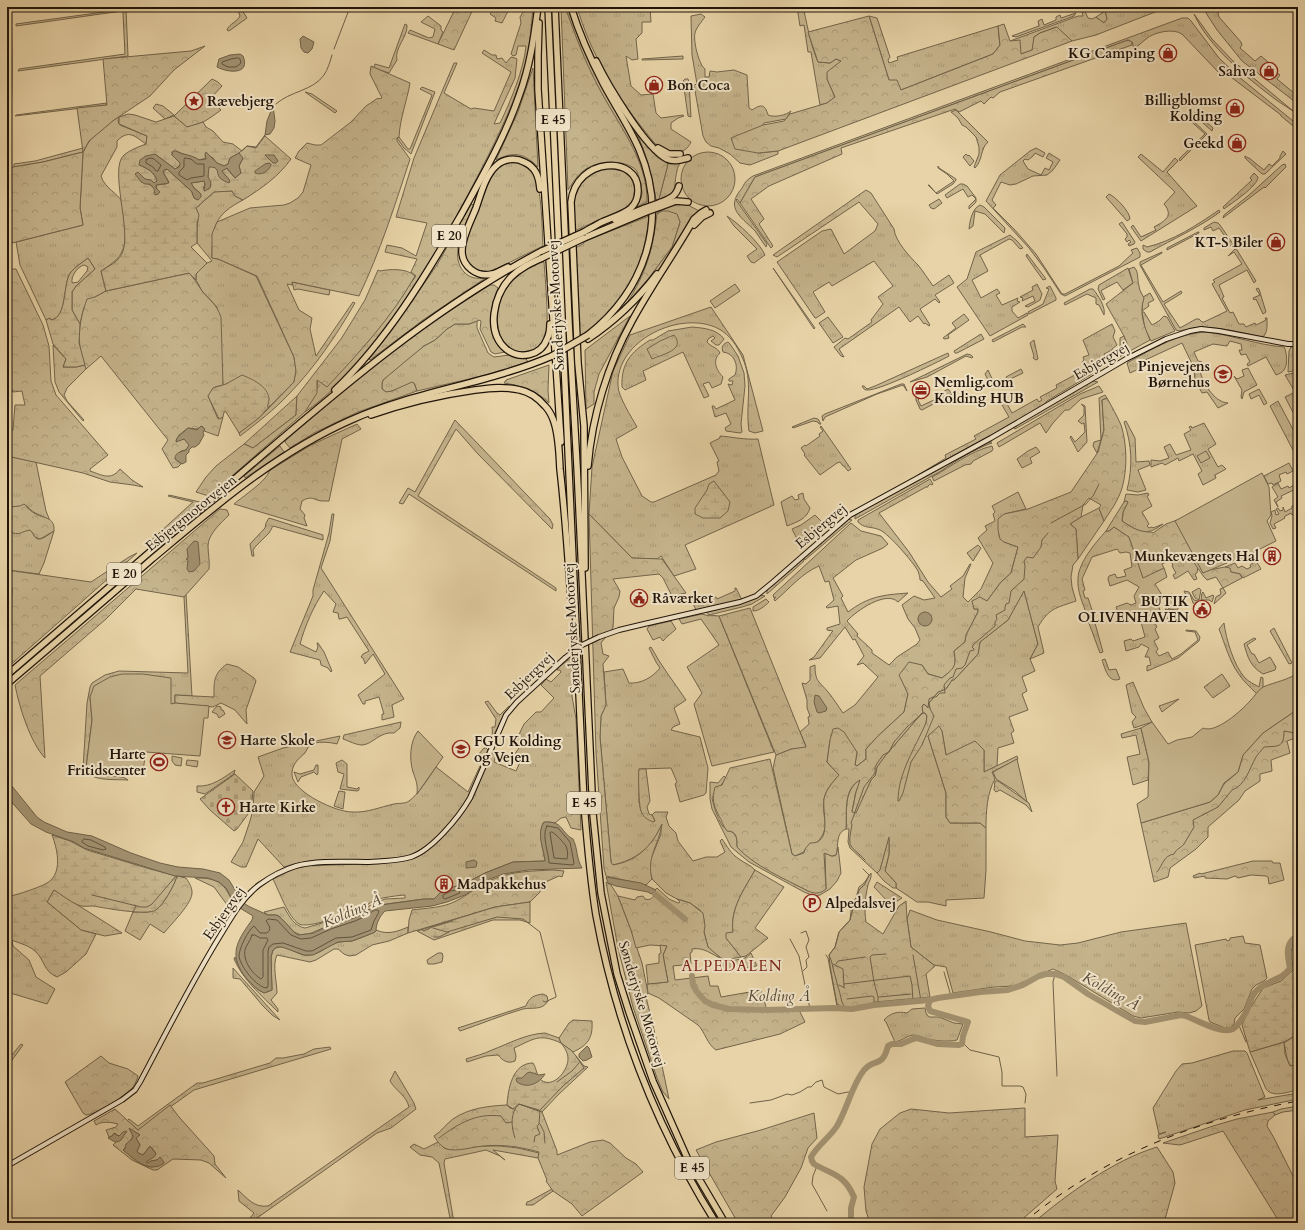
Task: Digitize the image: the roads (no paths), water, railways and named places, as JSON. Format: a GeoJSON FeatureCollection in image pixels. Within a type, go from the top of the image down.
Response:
{"type":"FeatureCollection","features":[{"type":"Feature","properties":{"kind":"highway"},"geometry":{"type":"LineString","coordinates":[[539,7],[538,89],[550,294],[573,631],[578,668]]}},
{"type":"Feature","properties":{"kind":"highway","name":"E 20"},"geometry":{"type":"LineString","coordinates":[[293,428],[338,387],[380,341],[442,247],[481,179],[517,102],[532,51],[539,7]]}},
{"type":"Feature","properties":{"kind":"highway","name":"Sønderjyske Motorvej"},"geometry":{"type":"LineString","coordinates":[[548,7],[584,804],[587,844],[596,915],[617,1004],[642,1076],[672,1145],[716,1223]]}},
{"type":"Feature","properties":{"kind":"highway","name":"Sønderjyske Motorvej"},"geometry":{"type":"LineString","coordinates":[[555,7],[592,806],[602,900],[617,974],[640,1046],[665,1110],[689,1162],[725,1223]]}},
{"type":"Feature","properties":{"kind":"highway"},"geometry":{"type":"LineString","coordinates":[[572,7],[597,64],[609,86],[622,107],[640,131],[651,145],[666,158],[675,161],[688,158]]}},
{"type":"Feature","properties":{"kind":"highway"},"geometry":{"type":"LineString","coordinates":[[572,7],[581,36],[594,66],[638,148],[649,180],[653,207],[647,250],[638,275],[620,304],[588,337]]}},
{"type":"Feature","properties":{"kind":"highway"},"geometry":{"type":"LineString","coordinates":[[640,131],[656,147],[664,152],[675,155],[680,154]]}},
{"type":"Feature","properties":{"kind":"highway"},"geometry":{"type":"LineString","coordinates":[[548,260],[539,179],[537,173],[529,164],[523,161],[505,161],[494,168],[487,180],[463,246],[463,257],[469,268],[479,274],[484,275],[496,273],[542,251],[584,235],[645,210]]}},
{"type":"Feature","properties":{"kind":"highway"},"geometry":{"type":"LineString","coordinates":[[550,294],[549,333],[543,346],[534,353],[526,355],[515,354],[506,349],[500,342],[496,330],[495,310],[498,298],[505,284],[512,276],[528,265],[542,258],[584,235],[591,228],[628,210],[638,196],[638,187],[634,176],[628,170],[621,167],[610,166],[602,166],[591,170],[578,181],[573,190],[571,199],[578,358],[584,426],[585,561],[583,602]]}},
{"type":"Feature","properties":{"kind":"highway"},"geometry":{"type":"LineString","coordinates":[[659,205],[672,198],[679,186]]}},
{"type":"Feature","properties":{"kind":"highway"},"geometry":{"type":"LineString","coordinates":[[591,228],[659,205],[676,201],[688,202]]}},
{"type":"Feature","properties":{"kind":"highway"},"geometry":{"type":"LineString","coordinates":[[585,496],[590,445],[602,392],[615,357],[627,331],[694,219],[697,216],[708,212],[695,224],[672,261],[659,278]]}},
{"type":"Feature","properties":{"kind":"highway"},"geometry":{"type":"LineString","coordinates":[[588,337],[604,329],[634,301],[675,252]]}},
{"type":"Feature","properties":{"kind":"highway","name":"E 20"},"geometry":{"type":"LineString","coordinates":[[293,428],[366,369],[423,326],[489,282],[534,255]]}},
{"type":"Feature","properties":{"kind":"highway","name":"E 20"},"geometry":{"type":"LineString","coordinates":[[324,433],[350,420],[387,405],[514,370],[543,360],[569,350],[588,337]]}},
{"type":"Feature","properties":{"kind":"highway"},"geometry":{"type":"LineString","coordinates":[[324,433],[385,410],[417,401],[450,394],[486,389],[510,388],[520,390],[540,400],[546,406],[553,419],[556,432],[564,500]]}},
{"type":"Feature","properties":{"kind":"highway","name":"Esbjergmotorvejen"},"geometry":{"type":"LineString","coordinates":[[7,675],[293,428]]}},
{"type":"Feature","properties":{"kind":"highway","name":"Esbjergmotorvejen"},"geometry":{"type":"LineString","coordinates":[[7,684],[182,534],[236,490],[275,462],[324,433]]}},
{"type":"Feature","properties":{"kind":"main road","name":"Esbjergvej"},"geometry":{"type":"LineString","coordinates":[[7,1166],[122,1100],[135,1090],[201,967],[237,909],[257,887],[270,877],[296,866],[313,863],[386,861],[412,857],[424,850],[450,825],[464,808],[470,798],[501,726],[512,707],[580,646],[599,637],[634,626],[740,602],[756,596],[850,515],[991,438],[1126,359],[1166,339],[1190,330],[1206,329],[1288,344],[1298,344]]}},
{"type":"Feature","properties":{"kind":"water"},"geometry":{"type":"Polygon","coordinates":[[[303,36],[314,42],[312,49],[308,53],[304,52],[301,48],[300,39],[303,36]]]}},
{"type":"Feature","properties":{"kind":"water"},"geometry":{"type":"Polygon","coordinates":[[[240,54],[243,56],[245,62],[244,67],[241,69],[232,71],[217,67],[219,59],[230,55],[240,54]]]}},
{"type":"Feature","properties":{"kind":"water"},"geometry":{"type":"Polygon","coordinates":[[[273,106],[275,121],[274,128],[270,134],[265,135],[267,121],[273,106]]]}},
{"type":"Feature","properties":{"kind":"water"},"geometry":{"type":"Polygon","coordinates":[[[173,151],[199,160],[206,159],[206,152],[217,163],[224,166],[228,164],[230,158],[239,153],[243,158],[239,166],[241,173],[235,178],[227,168],[222,171],[230,181],[229,183],[220,178],[215,168],[209,167],[208,177],[211,182],[210,188],[204,191],[204,181],[191,183],[201,194],[201,197],[198,200],[194,198],[189,189],[167,169],[163,172],[169,183],[156,185],[156,188],[160,192],[155,195],[152,186],[143,183],[135,174],[138,172],[145,179],[151,180],[154,183],[157,181],[153,173],[139,165],[140,160],[146,156],[155,154],[175,169],[179,167],[180,163],[172,155],[173,151]]]}},
{"type":"Feature","properties":{"kind":"water"},"geometry":{"type":"Polygon","coordinates":[[[265,155],[274,155],[278,161],[273,163],[265,155]]]}},
{"type":"Feature","properties":{"kind":"water"},"geometry":{"type":"Polygon","coordinates":[[[269,163],[271,164],[267,171],[260,174],[255,173],[255,171],[269,163]]]}},
{"type":"Feature","properties":{"kind":"water"},"geometry":{"type":"Polygon","coordinates":[[[201,426],[205,429],[203,432],[204,435],[199,444],[189,450],[186,455],[186,462],[182,464],[175,459],[175,457],[179,453],[186,450],[189,445],[184,439],[176,442],[177,438],[188,428],[197,430],[201,426]]]}},
{"type":"Feature","properties":{"kind":"water"},"geometry":{"type":"Polygon","coordinates":[[[195,541],[198,542],[200,564],[194,571],[189,572],[187,569],[188,560],[186,559],[188,558],[187,549],[195,541]]]}},
{"type":"Feature","properties":{"kind":"water"},"geometry":{"type":"Polygon","coordinates":[[[925,612],[930,614],[932,619],[930,624],[925,626],[920,624],[918,619],[920,614],[925,612]]]}},
{"type":"Feature","properties":{"kind":"water"},"geometry":{"type":"Polygon","coordinates":[[[815,695],[819,696],[827,708],[826,711],[819,713],[817,712],[814,702],[815,695]]]}},
{"type":"Feature","properties":{"kind":"water"},"geometry":{"type":"Polygon","coordinates":[[[7,780],[37,817],[44,822],[67,832],[92,836],[131,853],[160,863],[220,873],[229,880],[245,904],[268,915],[276,915],[280,917],[298,935],[314,933],[330,925],[354,918],[374,906],[434,899],[446,889],[464,884],[485,873],[513,862],[545,861],[541,842],[541,831],[544,822],[559,825],[573,839],[582,868],[528,870],[503,874],[487,880],[465,895],[447,902],[432,906],[385,911],[381,915],[376,931],[373,933],[352,941],[338,942],[313,955],[304,955],[282,947],[277,947],[273,950],[271,957],[272,990],[264,993],[257,989],[247,979],[241,971],[236,956],[238,942],[253,916],[235,905],[226,888],[219,882],[208,878],[175,876],[84,848],[74,842],[46,832],[31,824],[7,797],[7,780]]]}},
{"type":"Feature","properties":{"kind":"water"},"geometry":{"type":"Polygon","coordinates":[[[474,860],[477,862],[476,867],[466,868],[466,862],[474,860]]]}},
{"type":"Feature","properties":{"kind":"water"},"geometry":{"type":"Polygon","coordinates":[[[606,877],[641,883],[656,890],[651,894],[648,892],[616,886],[608,883],[606,877]]]}},
{"type":"Feature","properties":{"kind":"water"},"geometry":{"type":"Polygon","coordinates":[[[587,1046],[592,1057],[583,1061],[579,1057],[579,1054],[587,1046]]]}},
{"type":"Feature","properties":{"kind":"water"},"geometry":{"type":"Polygon","coordinates":[[[530,1072],[539,1075],[545,1074],[536,1083],[529,1085],[517,1082],[517,1078],[522,1078],[530,1072]]]}},
{"type":"Feature","properties":{"kind":"water"},"geometry":{"type":"Polygon","coordinates":[[[129,1128],[140,1135],[136,1138],[140,1145],[137,1151],[138,1153],[143,1155],[150,1146],[156,1154],[146,1162],[148,1163],[157,1160],[160,1157],[164,1162],[163,1164],[152,1167],[147,1166],[137,1161],[123,1150],[133,1136],[129,1128]]]}},
{"type":"Feature","properties":{"kind":"water"},"geometry":{"type":"Polygon","coordinates":[[[127,1131],[120,1141],[115,1142],[108,1138],[115,1133],[119,1136],[123,1132],[127,1131]]]}},
{"type":"Feature","properties":{"kind":"waterway"},"geometry":{"type":"LineString","coordinates":[[334,49],[350,7]]}},
{"type":"Feature","properties":{"kind":"waterway"},"geometry":{"type":"LineString","coordinates":[[276,104],[288,96],[308,88],[319,80],[327,70],[332,55]]}},
{"type":"Feature","properties":{"kind":"waterway"},"geometry":{"type":"LineString","coordinates":[[239,153],[247,146],[256,147],[265,135]]}},
{"type":"Feature","properties":{"kind":"waterway"},"geometry":{"type":"LineString","coordinates":[[1051,523],[1086,504],[1093,496],[1099,484]]}},
{"type":"Feature","properties":{"kind":"waterway"},"geometry":{"type":"LineString","coordinates":[[865,860],[851,846],[851,823],[864,787],[875,773],[875,767],[883,755],[889,752],[894,742],[907,727],[923,713],[922,706],[924,704],[928,708],[929,699],[936,697],[940,693],[945,693],[944,685],[950,678],[953,677],[956,669],[962,668],[965,665],[970,651],[974,650],[972,647],[974,644],[995,626],[997,619],[996,615],[1005,610],[1006,604],[1009,603],[1011,591],[1024,579],[1024,561],[1027,557],[1033,558],[1041,547],[1042,540],[1048,533]]}},
{"type":"Feature","properties":{"kind":"waterway"},"geometry":{"type":"LineString","coordinates":[[1157,872],[1165,859],[1174,854],[1176,850],[1184,844],[1194,827],[1193,820],[1218,807],[1232,790],[1237,788],[1244,781],[1256,757],[1264,747],[1279,745],[1283,741],[1284,731],[1295,733],[1298,730]]}},
{"type":"Feature","properties":{"kind":"waterway"},"geometry":{"type":"LineString","coordinates":[[845,1010],[829,955],[835,947],[839,932],[850,920],[859,890],[865,884],[869,875],[863,869]]}},
{"type":"Feature","properties":{"kind":"waterway"},"geometry":{"type":"LineString","coordinates":[[92,895],[141,907],[147,907],[152,904],[176,876]]}},
{"type":"Feature","properties":{"kind":"waterway"},"geometry":{"type":"LineString","coordinates":[[655,894],[685,919]]}},
{"type":"Feature","properties":{"kind":"waterway"},"geometry":{"type":"LineString","coordinates":[[133,912],[136,906]]}},
{"type":"Feature","properties":{"kind":"waterway"},"geometry":{"type":"LineString","coordinates":[[433,928],[447,932],[497,917],[523,919],[540,932],[556,996],[545,1002],[543,1001]]}},
{"type":"Feature","properties":{"kind":"waterway"},"geometry":{"type":"LineString","coordinates":[[422,930],[424,931],[453,921]]}},
{"type":"Feature","properties":{"kind":"waterway"},"geometry":{"type":"LineString","coordinates":[[801,933],[806,931],[809,940],[806,947],[809,957],[806,960],[807,967],[803,971]]}},
{"type":"Feature","properties":{"kind":"waterway"},"geometry":{"type":"LineString","coordinates":[[434,937],[439,937],[449,932]]}},
{"type":"Feature","properties":{"kind":"waterway"},"geometry":{"type":"LineString","coordinates":[[790,939],[799,956],[810,1009]]}},
{"type":"Feature","properties":{"kind":"waterway","name":"Kolding Å"},"geometry":{"type":"LineString","coordinates":[[692,976],[693,985],[697,992],[705,1001],[713,1005],[729,1009],[767,1010],[833,1008],[852,1009],[874,1005],[930,1000],[980,992],[1008,990],[1023,985],[1039,976],[1055,974],[1064,977],[1088,994],[1135,1021],[1145,1022],[1181,1015],[1216,1029],[1229,1030],[1235,1028],[1240,1021],[1255,992],[1265,984],[1279,978],[1287,972],[1290,968],[1288,960],[1289,945],[1293,939],[1298,939]]}},
{"type":"Feature","properties":{"kind":"waterway"},"geometry":{"type":"LineString","coordinates":[[878,1005],[878,997],[870,957],[872,955],[886,954]]}},
{"type":"Feature","properties":{"kind":"waterway"},"geometry":{"type":"LineString","coordinates":[[826,955],[828,958],[837,1006],[839,1008]]}},
{"type":"Feature","properties":{"kind":"waterway"},"geometry":{"type":"LineString","coordinates":[[913,955],[921,1001]]}},
{"type":"Feature","properties":{"kind":"waterway"},"geometry":{"type":"LineString","coordinates":[[836,964],[838,961],[865,957]]}},
{"type":"Feature","properties":{"kind":"waterway"},"geometry":{"type":"LineString","coordinates":[[833,964],[843,969],[844,987]]}},
{"type":"Feature","properties":{"kind":"waterway"},"geometry":{"type":"LineString","coordinates":[[944,972],[951,996]]}},
{"type":"Feature","properties":{"kind":"waterway"},"geometry":{"type":"LineString","coordinates":[[1055,974],[1053,982],[1057,1076]]}},
{"type":"Feature","properties":{"kind":"waterway"},"geometry":{"type":"LineString","coordinates":[[844,984],[910,976],[913,1002]]}},
{"type":"Feature","properties":{"kind":"waterway"},"geometry":{"type":"LineString","coordinates":[[839,985],[845,988]]}},
{"type":"Feature","properties":{"kind":"waterway"},"geometry":{"type":"LineString","coordinates":[[879,997],[911,994]]}},
{"type":"Feature","properties":{"kind":"waterway"},"geometry":{"type":"LineString","coordinates":[[847,999],[872,996],[874,997],[874,1005]]}},
{"type":"Feature","properties":{"kind":"waterway","name":"Kolding Å"},"geometry":{"type":"LineString","coordinates":[[851,1223],[851,1208],[854,1197],[850,1189],[842,1179],[814,1164],[811,1157],[837,1126],[853,1090],[864,1070],[868,1066],[881,1060],[886,1053],[888,1046],[892,1044],[901,1044],[917,1038],[938,1044],[962,1044],[968,1022],[930,1011],[928,1006],[930,1000]]}},
{"type":"Feature","properties":{"kind":"waterway"},"geometry":{"type":"LineString","coordinates":[[1238,1023],[1246,1042]]}},
{"type":"Feature","properties":{"kind":"waterway"},"geometry":{"type":"LineString","coordinates":[[962,1042],[970,1050],[999,1057],[1002,1072],[1002,1086],[1023,1087],[1026,1094],[1025,1103]]}},
{"type":"Feature","properties":{"kind":"waterway"},"geometry":{"type":"LineString","coordinates":[[534,1142],[535,1136],[540,1134],[537,1126],[539,1124],[540,1110],[563,1086],[584,1068],[576,1056]]}},
{"type":"Feature","properties":{"kind":"waterway"},"geometry":{"type":"LineString","coordinates":[[557,1082],[572,1071],[579,1063]]}},
{"type":"Feature","properties":{"kind":"waterway"},"geometry":{"type":"LineString","coordinates":[[750,1103],[771,1100],[787,1094],[792,1095],[811,1087],[816,1082],[822,1080],[824,1087],[838,1094],[848,1092],[853,1093]]}},
{"type":"Feature","properties":{"kind":"waterway"},"geometry":{"type":"LineString","coordinates":[[515,1138],[512,1120],[514,1111],[519,1104],[539,1110]]}},
{"type":"Feature","properties":{"kind":"waterway"},"geometry":{"type":"LineString","coordinates":[[507,1105],[514,1109]]}},
{"type":"Feature","properties":{"kind":"waterway"},"geometry":{"type":"LineString","coordinates":[[439,1138],[468,1120],[484,1116],[501,1116],[506,1123],[512,1122]]}},
{"type":"Feature","properties":{"kind":"waterway"},"geometry":{"type":"LineString","coordinates":[[540,1124],[544,1132],[545,1143]]}},
{"type":"Feature","properties":{"kind":"waterway"},"geometry":{"type":"LineString","coordinates":[[817,1166],[812,1184],[827,1211]]}},
{"type":"Feature","properties":{"kind":"waterway"},"geometry":{"type":"LineString","coordinates":[[841,1223],[844,1219],[850,1220]]}},
{"type":"Feature","properties":{"kind":"railway"},"geometry":{"type":"LineString","coordinates":[[1023,1223],[1054,1199],[1085,1178],[1152,1144],[1187,1130],[1223,1119],[1298,1101]]}},
{"type":"Feature","properties":{"kind":"place","name":"KG Camping"},"geometry":{"type":"Point","coordinates":[1168,53]}},
{"type":"Feature","properties":{"kind":"place","name":"Sahva"},"geometry":{"type":"Point","coordinates":[1269,71]}},
{"type":"Feature","properties":{"kind":"place","name":"Bon Coca"},"geometry":{"type":"Point","coordinates":[654,85]}},
{"type":"Feature","properties":{"kind":"place","name":"Rævebjerg"},"geometry":{"type":"Point","coordinates":[194,101]}},
{"type":"Feature","properties":{"kind":"place","name":"Billigblomst Kolding"},"geometry":{"type":"Point","coordinates":[1235,108]}},
{"type":"Feature","properties":{"kind":"place","name":"Geekd"},"geometry":{"type":"Point","coordinates":[1237,143]}},
{"type":"Feature","properties":{"kind":"place","name":"KT-S Biler"},"geometry":{"type":"Point","coordinates":[1276,242]}},
{"type":"Feature","properties":{"kind":"place","name":"Pinjevejens Børnehus"},"geometry":{"type":"Point","coordinates":[1223,374]}},
{"type":"Feature","properties":{"kind":"place","name":"Nemlig.com Kolding HUB"},"geometry":{"type":"Point","coordinates":[921,390]}},
{"type":"Feature","properties":{"kind":"place","name":"Munkevængets Hal"},"geometry":{"type":"Point","coordinates":[1272,556]}},
{"type":"Feature","properties":{"kind":"place","name":"Råværket"},"geometry":{"type":"Point","coordinates":[639,598]}},
{"type":"Feature","properties":{"kind":"place","name":"BUTIK OLIVENHAVEN"},"geometry":{"type":"Point","coordinates":[1202,609]}},
{"type":"Feature","properties":{"kind":"place","name":"Harte Skole"},"geometry":{"type":"Point","coordinates":[227,740]}},
{"type":"Feature","properties":{"kind":"place","name":"FGU Kolding og Vejen"},"geometry":{"type":"Point","coordinates":[461,749]}},
{"type":"Feature","properties":{"kind":"place","name":"Harte Fritidscenter"},"geometry":{"type":"Point","coordinates":[159,762]}},
{"type":"Feature","properties":{"kind":"place","name":"Harte Kirke"},"geometry":{"type":"Point","coordinates":[226,807]}},
{"type":"Feature","properties":{"kind":"place","name":"Madpakkehus"},"geometry":{"type":"Point","coordinates":[444,884]}},
{"type":"Feature","properties":{"kind":"place","name":"Alpedalsvej"},"geometry":{"type":"Point","coordinates":[812,903]}},
{"type":"Feature","properties":{"kind":"district","name":"ALPEDALEN"},"geometry":{"type":"Point","coordinates":[732,966]}}]}
